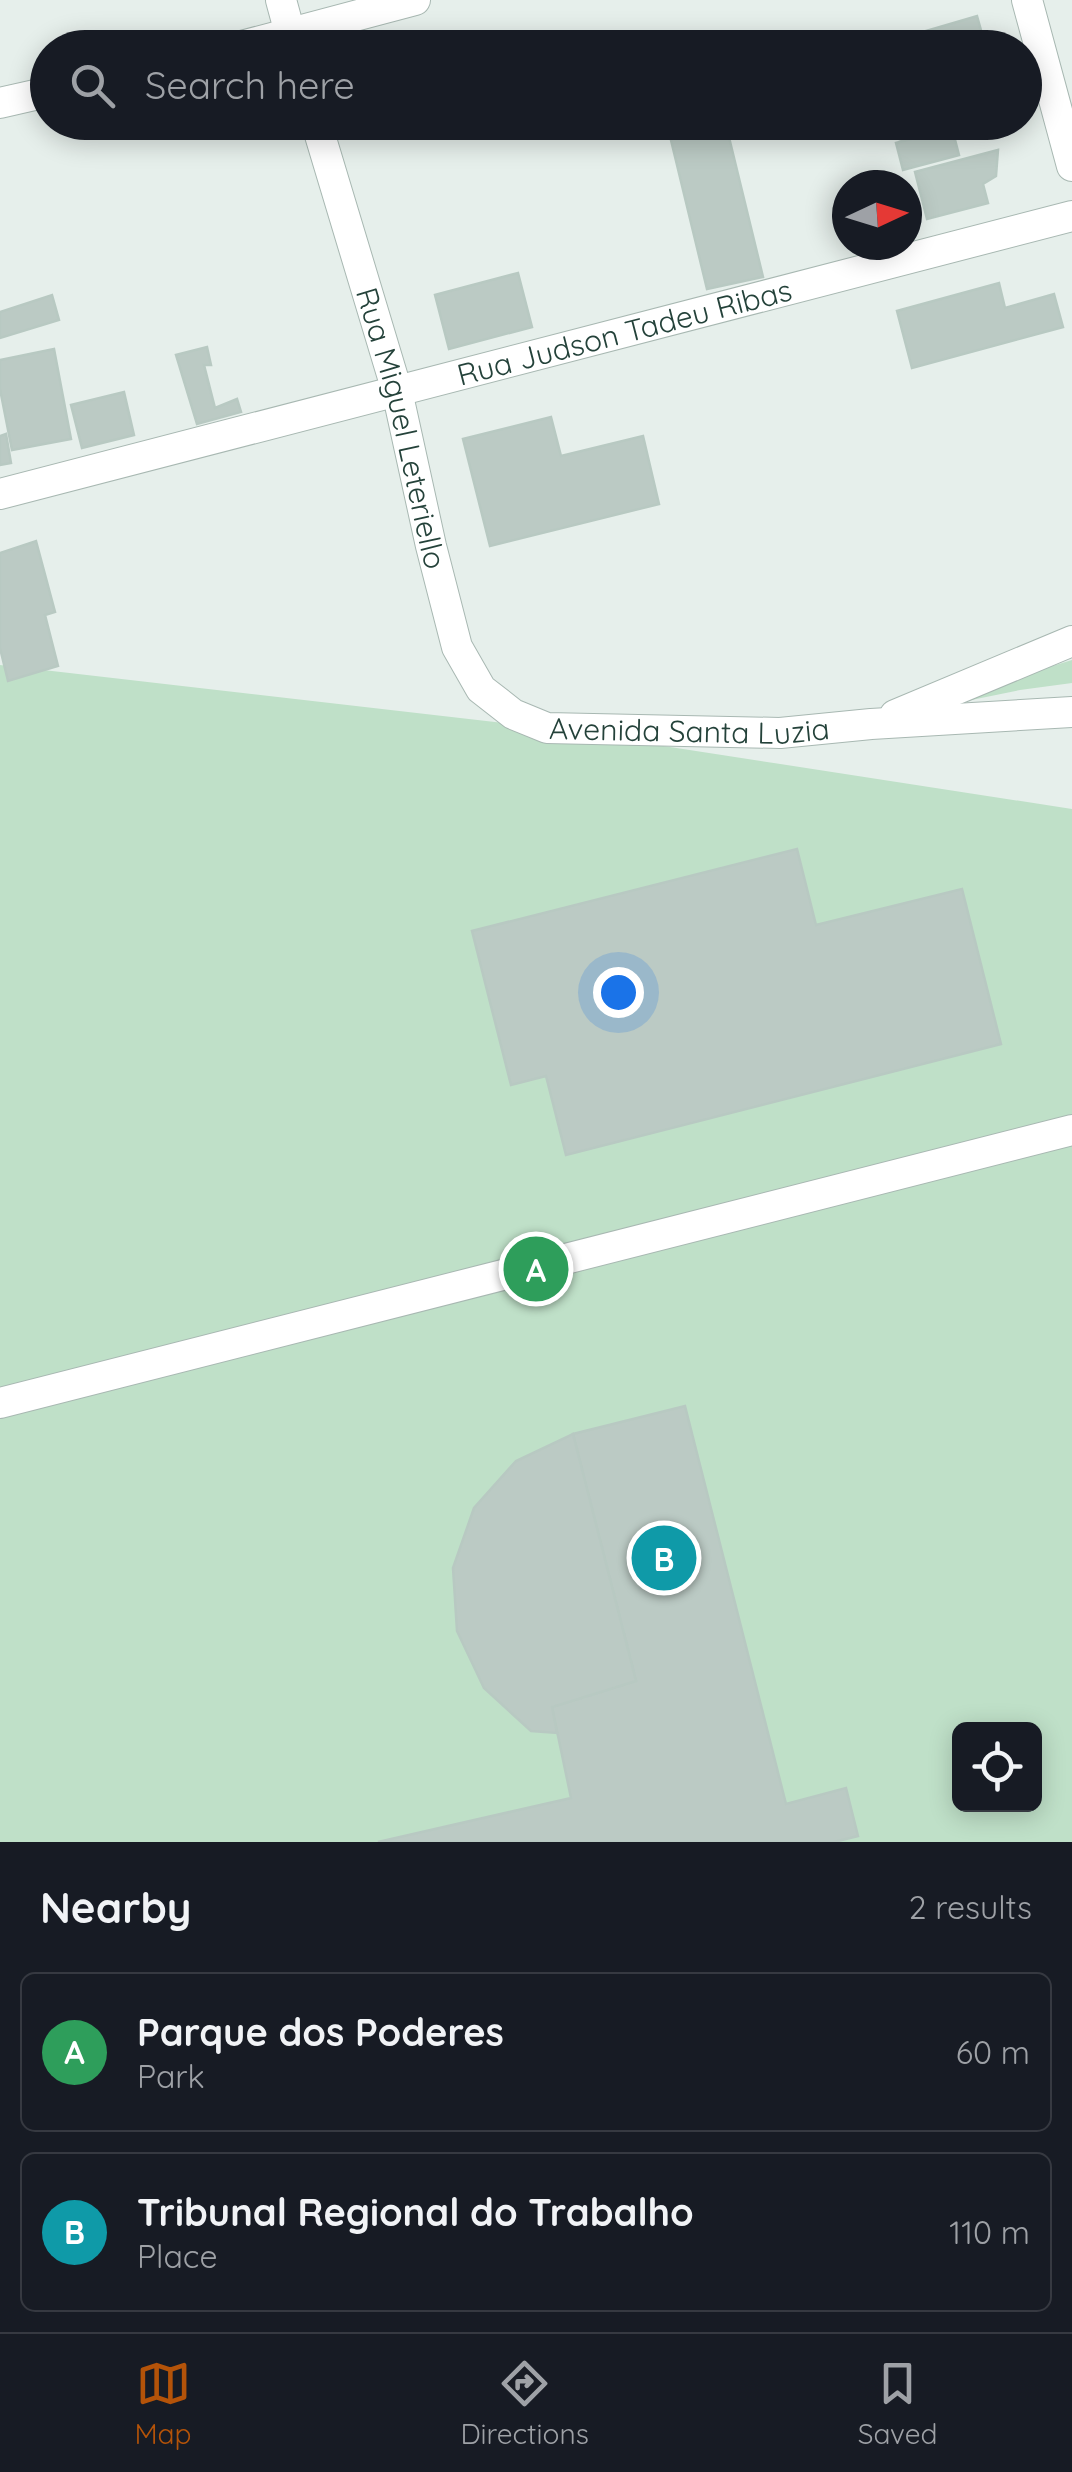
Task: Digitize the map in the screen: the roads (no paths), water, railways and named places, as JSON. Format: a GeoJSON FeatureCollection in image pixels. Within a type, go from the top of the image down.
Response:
{"type":"FeatureCollection","features":[{"type":"Feature","properties":{"kind":"street"},"geometry":{"type":"LineString","coordinates":[[281,0],[289,30]]}},
{"type":"Feature","properties":{"kind":"street"},"geometry":{"type":"LineString","coordinates":[[325,30],[415,0]]}},
{"type":"Feature","properties":{"kind":"street"},"geometry":{"type":"LineString","coordinates":[[1027,0],[1035,30]]}},
{"type":"Feature","properties":{"kind":"street"},"geometry":{"type":"LineString","coordinates":[[1042,55],[1072,166]]}},
{"type":"Feature","properties":{"kind":"street"},"geometry":{"type":"LineString","coordinates":[[0,103],[30,96]]}},
{"type":"Feature","properties":{"kind":"street","name":"Rua Miguel Leteriello"},"geometry":{"type":"LineString","coordinates":[[321,140],[397,390],[457,647],[481,688],[513,714]]}},
{"type":"Feature","properties":{"kind":"street","name":"Rua Judson Tadeu Ribas"},"geometry":{"type":"LineString","coordinates":[[0,494],[1072,216]]}},
{"type":"Feature","properties":{"kind":"street","name":"Avenida Santa Luzia"},"geometry":{"type":"LineString","coordinates":[[871,724],[1072,641]]}},
{"type":"Feature","properties":{"kind":"street","name":"Avenida Santa Luzia"},"geometry":{"type":"LineString","coordinates":[[513,714],[547,728],[780,734],[871,724],[1072,712]]}},
{"type":"Feature","properties":{"kind":"street"},"geometry":{"type":"LineString","coordinates":[[0,1403],[1072,1130]]}},
{"type":"Feature","properties":{"kind":"place","name":"Parque dos Poderes"},"geometry":{"type":"Point","coordinates":[536,1269]}},
{"type":"Feature","properties":{"kind":"place","name":"Tribunal Regional do Trabalho"},"geometry":{"type":"Point","coordinates":[664,1558]}}]}
